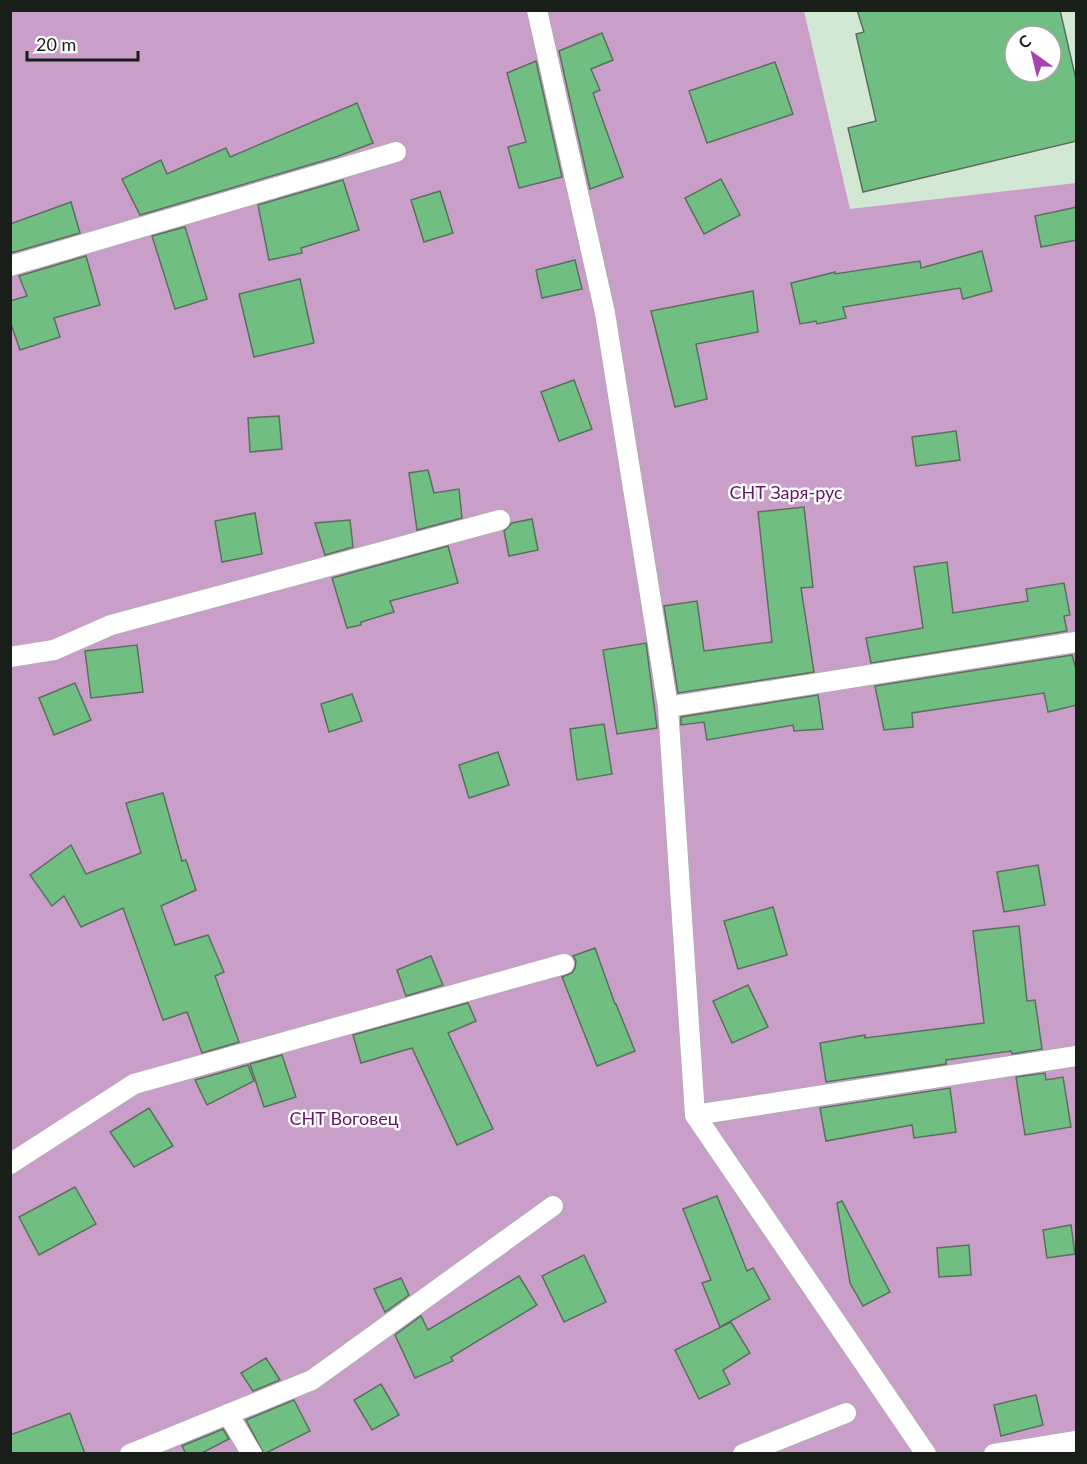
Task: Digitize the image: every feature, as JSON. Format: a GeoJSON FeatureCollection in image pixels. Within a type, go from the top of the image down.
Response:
{"type":"FeatureCollection","features":[{"type":"Feature","properties":{"kind":"lane"},"geometry":{"type":"LineString","coordinates":[[537,10],[605,313],[668,707],[695,1116],[926,1454]]}},
{"type":"Feature","properties":{"kind":"lane"},"geometry":{"type":"LineString","coordinates":[[10,266],[396,152]]}},
{"type":"Feature","properties":{"kind":"lane"},"geometry":{"type":"LineString","coordinates":[[10,657],[54,650],[111,625],[500,520]]}},
{"type":"Feature","properties":{"kind":"lane"},"geometry":{"type":"LineString","coordinates":[[668,707],[1077,642]]}},
{"type":"Feature","properties":{"kind":"lane"},"geometry":{"type":"LineString","coordinates":[[10,1164],[134,1084],[564,964]]}},
{"type":"Feature","properties":{"kind":"lane"},"geometry":{"type":"LineString","coordinates":[[695,1116],[1077,1056]]}},
{"type":"Feature","properties":{"kind":"lane"},"geometry":{"type":"LineString","coordinates":[[130,1454],[312,1380],[553,1206]]}},
{"type":"Feature","properties":{"kind":"lane"},"geometry":{"type":"LineString","coordinates":[[743,1454],[846,1413]]}},
{"type":"Feature","properties":{"kind":"lane"},"geometry":{"type":"LineString","coordinates":[[228,1414],[252,1454]]}},
{"type":"Feature","properties":{"kind":"lane"},"geometry":{"type":"LineString","coordinates":[[994,1454],[1077,1441]]}},
{"type":"Feature","properties":{"kind":"green space"},"geometry":{"type":"Polygon","coordinates":[[[10,11],[804,11],[850,209],[1076,183],[1076,1453],[11,1453],[10,11]]]}},
{"type":"Feature","properties":{"kind":"building"},"geometry":{"type":"Polygon","coordinates":[[[857,10],[1060,10],[1077,84],[1077,141],[863,192],[848,128],[876,121],[856,34],[864,32],[857,10]]]}},
{"type":"Feature","properties":{"kind":"building"},"geometry":{"type":"Polygon","coordinates":[[[602,33],[613,60],[591,69],[600,90],[593,93],[623,177],[590,189],[559,51],[602,33]]]}},
{"type":"Feature","properties":{"kind":"building"},"geometry":{"type":"Polygon","coordinates":[[[536,61],[562,177],[519,188],[508,147],[526,142],[507,73],[536,61]]]}},
{"type":"Feature","properties":{"kind":"building"},"geometry":{"type":"Polygon","coordinates":[[[775,62],[793,114],[707,143],[689,91],[775,62]]]}},
{"type":"Feature","properties":{"kind":"building"},"geometry":{"type":"Polygon","coordinates":[[[357,103],[373,143],[336,157],[140,215],[122,179],[161,160],[167,174],[226,148],[230,157],[357,103]]]}},
{"type":"Feature","properties":{"kind":"building"},"geometry":{"type":"Polygon","coordinates":[[[721,179],[740,215],[704,234],[685,198],[721,179]]]}},
{"type":"Feature","properties":{"kind":"building"},"geometry":{"type":"Polygon","coordinates":[[[343,180],[359,230],[301,248],[302,253],[269,260],[258,205],[343,180]]]}},
{"type":"Feature","properties":{"kind":"building"},"geometry":{"type":"Polygon","coordinates":[[[440,191],[453,233],[424,242],[411,200],[440,191]]]}},
{"type":"Feature","properties":{"kind":"building"},"geometry":{"type":"Polygon","coordinates":[[[71,202],[80,233],[11,253],[10,224],[71,202]]]}},
{"type":"Feature","properties":{"kind":"building"},"geometry":{"type":"Polygon","coordinates":[[[1077,207],[1077,240],[1041,247],[1035,216],[1077,207]]]}},
{"type":"Feature","properties":{"kind":"building"},"geometry":{"type":"Polygon","coordinates":[[[185,227],[207,299],[175,309],[152,236],[185,227]]]}},
{"type":"Feature","properties":{"kind":"building"},"geometry":{"type":"Polygon","coordinates":[[[982,251],[992,291],[963,299],[960,288],[843,307],[846,318],[817,324],[816,321],[800,324],[791,283],[835,272],[835,274],[920,261],[921,268],[982,251]]]}},
{"type":"Feature","properties":{"kind":"building"},"geometry":{"type":"Polygon","coordinates":[[[86,256],[100,305],[54,318],[60,337],[20,350],[10,321],[10,301],[27,296],[19,276],[86,256]]]}},
{"type":"Feature","properties":{"kind":"building"},"geometry":{"type":"Polygon","coordinates":[[[575,260],[582,289],[542,298],[536,270],[575,260]]]}},
{"type":"Feature","properties":{"kind":"building"},"geometry":{"type":"Polygon","coordinates":[[[300,279],[314,343],[254,357],[239,294],[300,279]]]}},
{"type":"Feature","properties":{"kind":"building"},"geometry":{"type":"Polygon","coordinates":[[[753,291],[758,332],[696,344],[707,399],[675,407],[651,311],[753,291]]]}},
{"type":"Feature","properties":{"kind":"building"},"geometry":{"type":"Polygon","coordinates":[[[574,380],[592,429],[559,441],[541,392],[574,380]]]}},
{"type":"Feature","properties":{"kind":"building"},"geometry":{"type":"Polygon","coordinates":[[[279,416],[282,449],[250,452],[248,418],[279,416]]]}},
{"type":"Feature","properties":{"kind":"building"},"geometry":{"type":"Polygon","coordinates":[[[956,431],[960,460],[916,466],[912,437],[956,431]]]}},
{"type":"Feature","properties":{"kind":"building"},"geometry":{"type":"Polygon","coordinates":[[[428,470],[434,493],[459,489],[462,518],[417,530],[409,473],[428,470]]]}},
{"type":"Feature","properties":{"kind":"building"},"geometry":{"type":"Polygon","coordinates":[[[804,507],[813,587],[801,588],[814,672],[678,693],[664,606],[697,601],[704,651],[772,642],[758,512],[804,507]]]}},
{"type":"Feature","properties":{"kind":"building"},"geometry":{"type":"Polygon","coordinates":[[[255,513],[262,554],[222,562],[215,521],[255,513]]]}},
{"type":"Feature","properties":{"kind":"building"},"geometry":{"type":"Polygon","coordinates":[[[532,519],[538,550],[509,556],[504,531],[512,523],[532,519]]]}},
{"type":"Feature","properties":{"kind":"building"},"geometry":{"type":"Polygon","coordinates":[[[350,520],[353,547],[325,555],[315,523],[350,520]]]}},
{"type":"Feature","properties":{"kind":"building"},"geometry":{"type":"Polygon","coordinates":[[[448,546],[458,583],[390,601],[394,612],[347,628],[332,578],[448,546]]]}},
{"type":"Feature","properties":{"kind":"building"},"geometry":{"type":"Polygon","coordinates":[[[947,562],[953,613],[1028,601],[1026,589],[1064,583],[1070,615],[1064,616],[1067,631],[871,663],[866,638],[923,628],[914,567],[947,562]]]}},
{"type":"Feature","properties":{"kind":"building"},"geometry":{"type":"Polygon","coordinates":[[[646,643],[657,728],[617,734],[603,650],[646,643]]]}},
{"type":"Feature","properties":{"kind":"building"},"geometry":{"type":"Polygon","coordinates":[[[137,645],[143,692],[91,698],[85,651],[137,645]]]}},
{"type":"Feature","properties":{"kind":"building"},"geometry":{"type":"Polygon","coordinates":[[[1072,655],[1077,673],[1077,705],[1048,712],[1044,693],[912,713],[913,727],[884,730],[875,686],[1072,655]]]}},
{"type":"Feature","properties":{"kind":"building"},"geometry":{"type":"Polygon","coordinates":[[[75,683],[91,720],[54,735],[39,698],[75,683]]]}},
{"type":"Feature","properties":{"kind":"building"},"geometry":{"type":"Polygon","coordinates":[[[352,694],[362,721],[329,732],[321,704],[352,694]]]}},
{"type":"Feature","properties":{"kind":"building"},"geometry":{"type":"Polygon","coordinates":[[[818,695],[823,729],[794,731],[793,725],[707,740],[704,722],[681,725],[681,717],[818,695]]]}},
{"type":"Feature","properties":{"kind":"building"},"geometry":{"type":"Polygon","coordinates":[[[604,724],[612,774],[577,780],[570,729],[604,724]]]}},
{"type":"Feature","properties":{"kind":"building"},"geometry":{"type":"Polygon","coordinates":[[[498,752],[509,785],[469,798],[459,765],[498,752]]]}},
{"type":"Feature","properties":{"kind":"building"},"geometry":{"type":"Polygon","coordinates":[[[163,793],[182,861],[186,860],[196,890],[161,906],[175,945],[208,935],[224,972],[215,976],[239,1042],[202,1053],[187,1012],[163,1020],[123,908],[81,927],[64,896],[52,906],[30,875],[71,845],[86,874],[141,853],[126,803],[163,793]]]}},
{"type":"Feature","properties":{"kind":"building"},"geometry":{"type":"Polygon","coordinates":[[[1038,865],[1045,905],[1004,912],[997,872],[1038,865]]]}},
{"type":"Feature","properties":{"kind":"building"},"geometry":{"type":"Polygon","coordinates":[[[773,907],[787,955],[738,969],[724,921],[773,907]]]}},
{"type":"Feature","properties":{"kind":"building"},"geometry":{"type":"Polygon","coordinates":[[[1019,926],[1027,1001],[1035,1000],[1042,1049],[946,1060],[946,1064],[826,1082],[820,1043],[865,1035],[865,1038],[984,1023],[973,931],[1019,926]]]}},
{"type":"Feature","properties":{"kind":"building"},"geometry":{"type":"Polygon","coordinates":[[[595,948],[635,1051],[597,1066],[562,977],[572,973],[575,968],[576,961],[573,956],[595,948]]]}},
{"type":"Feature","properties":{"kind":"building"},"geometry":{"type":"Polygon","coordinates":[[[431,956],[443,985],[406,996],[397,970],[431,956]]]}},
{"type":"Feature","properties":{"kind":"building"},"geometry":{"type":"Polygon","coordinates":[[[748,985],[768,1027],[732,1043],[713,1001],[748,985]]]}},
{"type":"Feature","properties":{"kind":"building"},"geometry":{"type":"Polygon","coordinates":[[[468,1003],[476,1021],[448,1033],[493,1129],[457,1145],[412,1048],[361,1063],[353,1035],[468,1003]]]}},
{"type":"Feature","properties":{"kind":"building"},"geometry":{"type":"Polygon","coordinates":[[[282,1055],[296,1097],[264,1107],[250,1064],[282,1055]]]}},
{"type":"Feature","properties":{"kind":"building"},"geometry":{"type":"Polygon","coordinates":[[[248,1065],[254,1081],[207,1105],[195,1080],[248,1065]]]}},
{"type":"Feature","properties":{"kind":"building"},"geometry":{"type":"Polygon","coordinates":[[[1045,1073],[1046,1080],[1063,1077],[1071,1127],[1025,1135],[1016,1077],[1045,1073]]]}},
{"type":"Feature","properties":{"kind":"building"},"geometry":{"type":"Polygon","coordinates":[[[950,1088],[956,1132],[914,1138],[912,1125],[826,1141],[820,1108],[950,1088]]]}},
{"type":"Feature","properties":{"kind":"building"},"geometry":{"type":"Polygon","coordinates":[[[149,1108],[173,1146],[134,1167],[110,1132],[149,1108]]]}},
{"type":"Feature","properties":{"kind":"building"},"geometry":{"type":"Polygon","coordinates":[[[75,1187],[96,1224],[39,1255],[19,1217],[75,1187]]]}},
{"type":"Feature","properties":{"kind":"building"},"geometry":{"type":"Polygon","coordinates":[[[717,1196],[747,1271],[753,1268],[770,1299],[720,1327],[702,1283],[711,1280],[683,1209],[717,1196]]]}},
{"type":"Feature","properties":{"kind":"building"},"geometry":{"type":"Polygon","coordinates":[[[842,1201],[890,1292],[863,1306],[850,1283],[837,1203],[842,1201]]]}},
{"type":"Feature","properties":{"kind":"building"},"geometry":{"type":"Polygon","coordinates":[[[1071,1225],[1075,1254],[1047,1258],[1043,1230],[1071,1225]]]}},
{"type":"Feature","properties":{"kind":"building"},"geometry":{"type":"Polygon","coordinates":[[[969,1245],[971,1275],[939,1277],[937,1248],[969,1245]]]}},
{"type":"Feature","properties":{"kind":"building"},"geometry":{"type":"Polygon","coordinates":[[[584,1255],[606,1302],[564,1322],[542,1276],[584,1255]]]}},
{"type":"Feature","properties":{"kind":"building"},"geometry":{"type":"Polygon","coordinates":[[[519,1276],[537,1305],[451,1357],[453,1361],[415,1378],[395,1335],[421,1316],[428,1330],[519,1276]]]}},
{"type":"Feature","properties":{"kind":"building"},"geometry":{"type":"Polygon","coordinates":[[[401,1278],[409,1295],[385,1312],[374,1289],[401,1278]]]}},
{"type":"Feature","properties":{"kind":"building"},"geometry":{"type":"Polygon","coordinates":[[[731,1322],[750,1353],[723,1370],[730,1384],[699,1399],[675,1350],[731,1322]]]}},
{"type":"Feature","properties":{"kind":"building"},"geometry":{"type":"Polygon","coordinates":[[[266,1358],[280,1380],[253,1391],[241,1373],[266,1358]]]}},
{"type":"Feature","properties":{"kind":"building"},"geometry":{"type":"Polygon","coordinates":[[[381,1384],[399,1415],[372,1430],[354,1400],[381,1384]]]}},
{"type":"Feature","properties":{"kind":"building"},"geometry":{"type":"Polygon","coordinates":[[[1036,1395],[1043,1425],[1001,1436],[994,1405],[1036,1395]]]}},
{"type":"Feature","properties":{"kind":"building"},"geometry":{"type":"Polygon","coordinates":[[[294,1400],[310,1431],[264,1454],[246,1420],[294,1400]]]}},
{"type":"Feature","properties":{"kind":"building"},"geometry":{"type":"Polygon","coordinates":[[[70,1413],[85,1454],[10,1454],[10,1435],[70,1413]]]}},
{"type":"Feature","properties":{"kind":"building"},"geometry":{"type":"Polygon","coordinates":[[[223,1429],[229,1439],[200,1454],[186,1454],[182,1446],[223,1429]]]}},
{"type":"Feature","properties":{"kind":"park label","name":"СНТ Заря-рус"},"geometry":{"type":"Point","coordinates":[786,493]}},
{"type":"Feature","properties":{"kind":"park label","name":"СНТ Воговец"},"geometry":{"type":"Point","coordinates":[344,1119]}}]}
